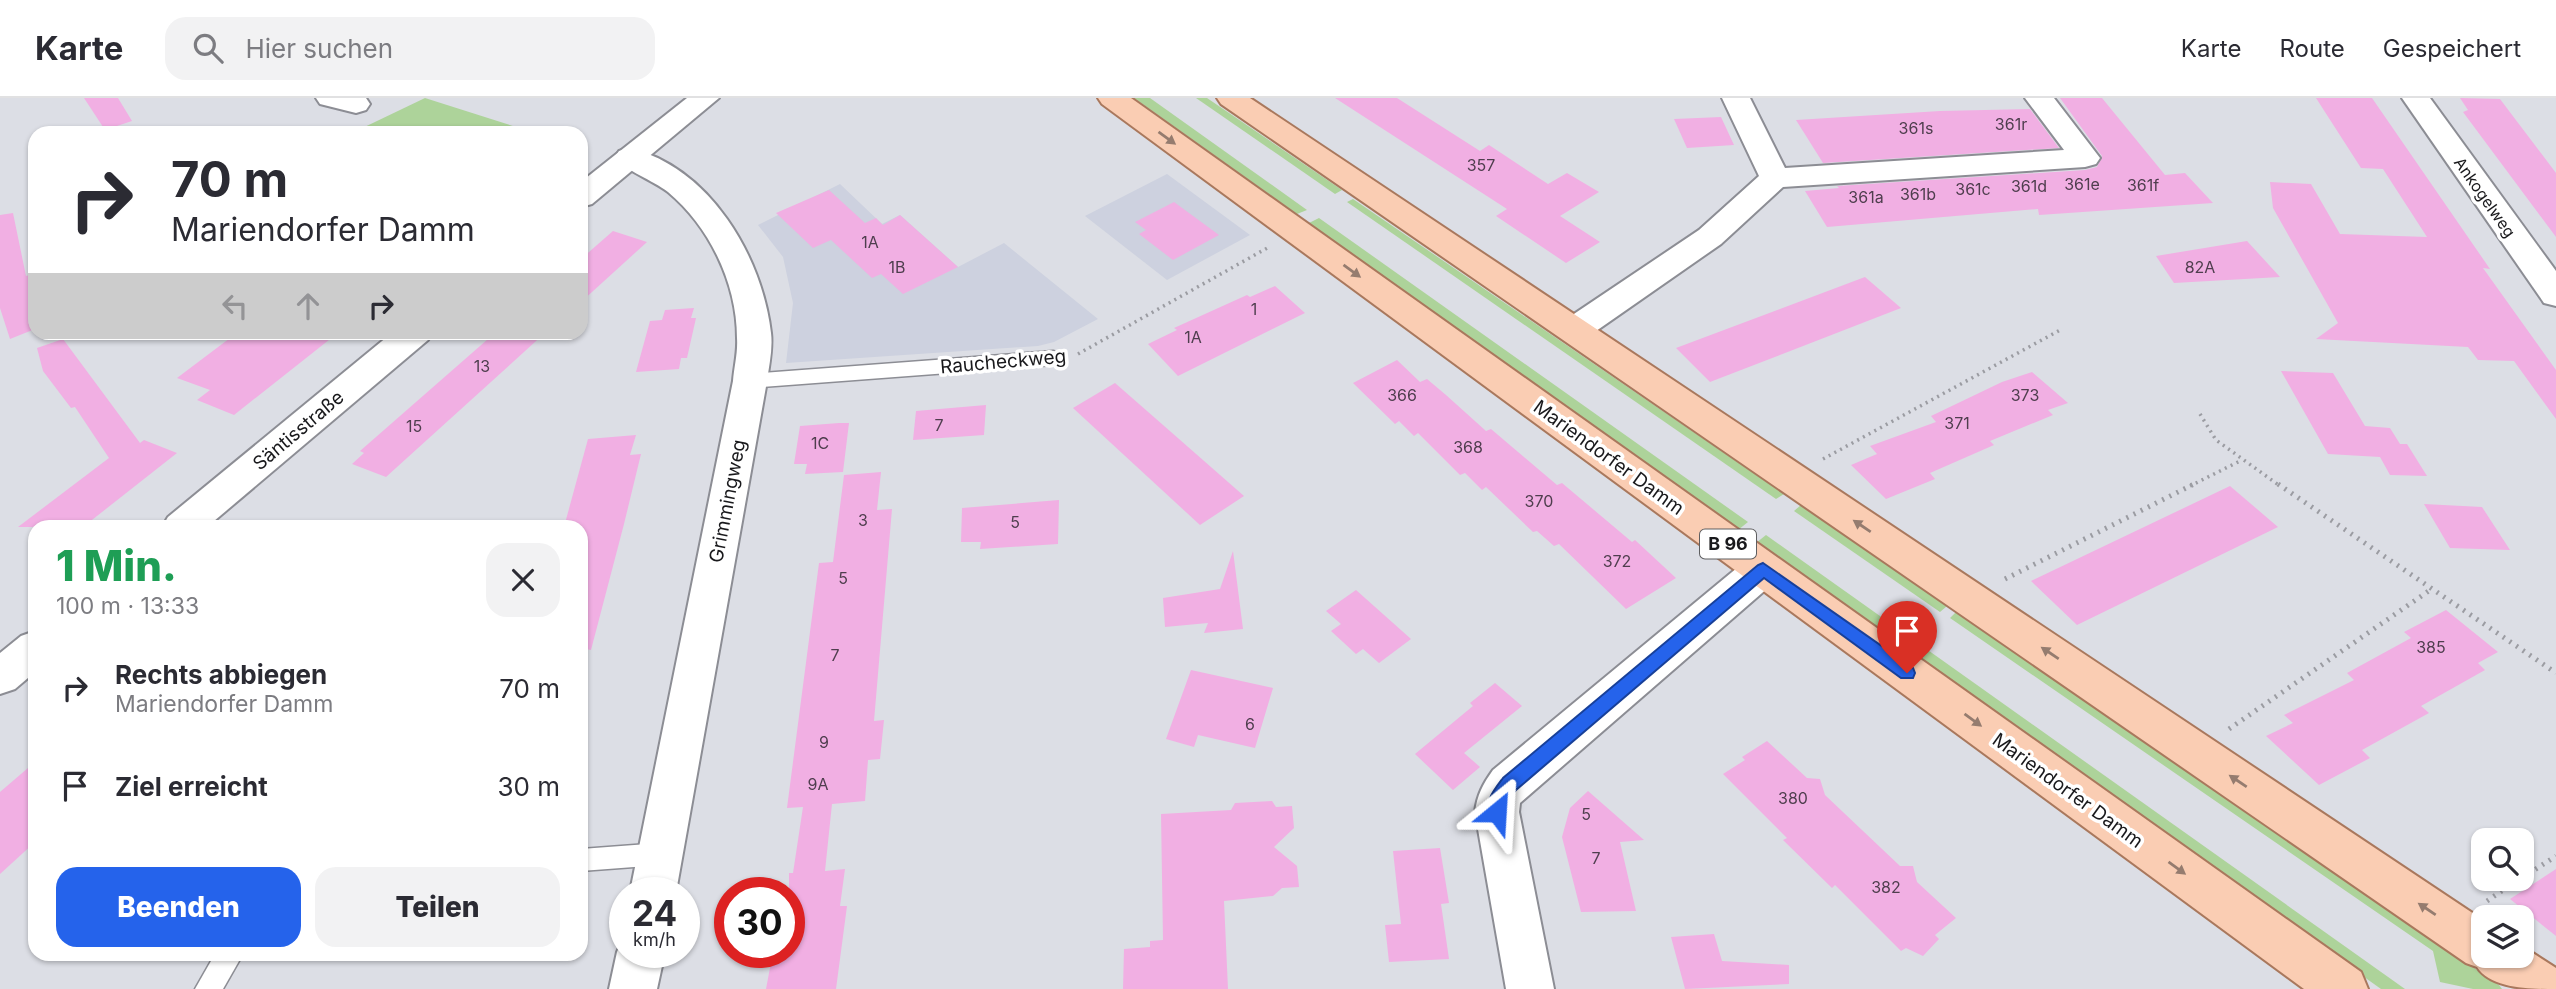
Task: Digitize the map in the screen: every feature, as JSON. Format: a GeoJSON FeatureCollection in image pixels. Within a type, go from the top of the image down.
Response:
{"type":"FeatureCollection","features":[{"type":"Feature","properties":{"kind":"main road","name":"Mariendorfer Damm"},"geometry":{"type":"LineString","coordinates":[[1112,98],[2344,989]]}},
{"type":"Feature","properties":{"kind":"main road"},"geometry":{"type":"LineString","coordinates":[[1231,98],[2471,939]]}},
{"type":"Feature","properties":{"kind":"main road"},"geometry":{"type":"LineString","coordinates":[[2514,968],[2545,989]]}},
{"type":"Feature","properties":{"kind":"street"},"geometry":{"type":"LineString","coordinates":[[588,191],[705,98]]}},
{"type":"Feature","properties":{"kind":"street"},"geometry":{"type":"LineString","coordinates":[[1736,98],[1775,178]]}},
{"type":"Feature","properties":{"kind":"street"},"geometry":{"type":"LineString","coordinates":[[1574,330],[1710,237],[1775,178],[2085,159],[2039,98]]}},
{"type":"Feature","properties":{"kind":"street","name":"Ankogelweg"},"geometry":{"type":"LineString","coordinates":[[2416,98],[2520,248],[2556,295]]}},
{"type":"Feature","properties":{"kind":"street","name":"Grimmingweg"},"geometry":{"type":"LineString","coordinates":[[630,157],[655,167],[684,188],[719,231],[743,275],[755,334],[750,381],[657,873]]}},
{"type":"Feature","properties":{"kind":"street","name":"Säntisstraße"},"geometry":{"type":"LineString","coordinates":[[189,520],[406,340]]}},
{"type":"Feature","properties":{"kind":"street"},"geometry":{"type":"LineString","coordinates":[[1530,989],[1497,812],[1499,797],[1509,784],[1763,569]]}},
{"type":"Feature","properties":{"kind":"street"},"geometry":{"type":"LineString","coordinates":[[0,677],[28,654]]}},
{"type":"Feature","properties":{"kind":"street"},"geometry":{"type":"LineString","coordinates":[[634,989],[638,968]]}},
{"type":"Feature","properties":{"kind":"lane","name":"Raucheckweg"},"geometry":{"type":"LineString","coordinates":[[750,381],[1053,358]]}},
{"type":"Feature","properties":{"kind":"lane"},"geometry":{"type":"LineString","coordinates":[[588,861],[657,873]]}},
{"type":"Feature","properties":{"kind":"lane"},"geometry":{"type":"LineString","coordinates":[[208,989],[226,961]]}},
{"type":"Feature","properties":{"kind":"path","name":"Raucheckweg"},"geometry":{"type":"LineString","coordinates":[[1053,358],[1073,356],[1270,247]]}},
{"type":"Feature","properties":{"kind":"path"},"geometry":{"type":"LineString","coordinates":[[1819,461],[2062,329]]}},
{"type":"Feature","properties":{"kind":"path"},"geometry":{"type":"LineString","coordinates":[[2200,414],[2216,440],[2242,460],[2556,673]]}},
{"type":"Feature","properties":{"kind":"path"},"geometry":{"type":"LineString","coordinates":[[2002,581],[2242,460]]}},
{"type":"Feature","properties":{"kind":"path"},"geometry":{"type":"LineString","coordinates":[[2226,731],[2433,588]]}},
{"type":"Feature","properties":{"kind":"path"},"geometry":{"type":"LineString","coordinates":[[2534,870],[2556,856]]}},
{"type":"Feature","properties":{"kind":"path"},"geometry":{"type":"LineString","coordinates":[[2484,902],[2501,891]]}},
{"type":"Feature","properties":{"kind":"shaded area"},"geometry":{"type":"Polygon","coordinates":[[[1167,174],[1250,235],[1167,280],[1085,216],[1167,174]]]}},
{"type":"Feature","properties":{"kind":"shaded area"},"geometry":{"type":"Polygon","coordinates":[[[840,184],[882,224],[900,215],[958,267],[1004,243],[1098,319],[1054,342],[1038,346],[786,363],[793,303],[783,257],[758,225],[840,184]]]}},
{"type":"Feature","properties":{"kind":"green space"},"geometry":{"type":"Polygon","coordinates":[[[425,98],[513,126],[367,126],[425,98]]]}},
{"type":"Feature","properties":{"kind":"green space"},"geometry":{"type":"Polygon","coordinates":[[[1134,98],[1150,98],[1307,210],[1297,214],[1134,98]]]}},
{"type":"Feature","properties":{"kind":"green space"},"geometry":{"type":"Polygon","coordinates":[[[1196,98],[1207,98],[1342,190],[1335,194],[1196,98]]]}},
{"type":"Feature","properties":{"kind":"green space"},"geometry":{"type":"Polygon","coordinates":[[[1353,199],[1784,494],[1776,499],[1347,202],[1353,199]]]}},
{"type":"Feature","properties":{"kind":"green space"},"geometry":{"type":"Polygon","coordinates":[[[1319,218],[1748,522],[1738,530],[1309,223],[1319,218]]]}},
{"type":"Feature","properties":{"kind":"green space"},"geometry":{"type":"Polygon","coordinates":[[[1801,505],[1947,606],[1940,612],[1794,511],[1801,505]]]}},
{"type":"Feature","properties":{"kind":"green space"},"geometry":{"type":"Polygon","coordinates":[[[1766,535],[2405,989],[2381,989],[1756,543],[1766,535]]]}},
{"type":"Feature","properties":{"kind":"green space"},"geometry":{"type":"Polygon","coordinates":[[[1956,612],[2502,989],[2473,989],[2440,982],[2433,951],[1950,618],[1956,612]]]}},
{"type":"Feature","properties":{"kind":"building"},"geometry":{"type":"Polygon","coordinates":[[[84,98],[118,98],[132,121],[117,126],[102,126],[84,98]]]}},
{"type":"Feature","properties":{"kind":"building"},"geometry":{"type":"Polygon","coordinates":[[[1335,98],[1397,98],[1480,151],[1489,145],[1548,184],[1567,173],[1599,192],[1560,216],[1600,242],[1566,263],[1496,216],[1507,209],[1335,98]]]}},
{"type":"Feature","properties":{"kind":"building"},"geometry":{"type":"Polygon","coordinates":[[[2060,98],[2102,98],[2165,175],[2185,173],[2213,203],[2039,215],[2038,209],[1827,227],[1805,191],[1839,188],[1837,186],[2085,170],[2097,167],[2102,156],[2060,98]]]}},
{"type":"Feature","properties":{"kind":"building"},"geometry":{"type":"Polygon","coordinates":[[[2316,98],[2372,98],[2490,269],[2483,268],[2556,370],[2556,419],[2514,361],[2478,360],[2468,347],[2316,339],[2338,323],[2273,208],[2270,182],[2311,184],[2340,234],[2427,237],[2383,169],[2361,168],[2316,98]]]}},
{"type":"Feature","properties":{"kind":"building"},"geometry":{"type":"Polygon","coordinates":[[[2460,98],[2500,99],[2556,173],[2556,237],[2463,112],[2468,110],[2460,98]]]}},
{"type":"Feature","properties":{"kind":"building"},"geometry":{"type":"Polygon","coordinates":[[[2030,109],[2059,148],[1823,163],[1796,120],[1940,111],[2030,109]]]}},
{"type":"Feature","properties":{"kind":"building"},"geometry":{"type":"Polygon","coordinates":[[[1721,117],[1734,145],[1687,148],[1674,119],[1721,117]]]}},
{"type":"Feature","properties":{"kind":"building"},"geometry":{"type":"Polygon","coordinates":[[[829,190],[865,223],[876,218],[883,225],[900,215],[958,267],[903,294],[881,274],[872,278],[831,240],[813,248],[776,213],[829,190]]]}},
{"type":"Feature","properties":{"kind":"building"},"geometry":{"type":"Polygon","coordinates":[[[1174,202],[1219,235],[1173,260],[1139,234],[1146,230],[1135,222],[1174,202]]]}},
{"type":"Feature","properties":{"kind":"building"},"geometry":{"type":"Polygon","coordinates":[[[13,213],[26,276],[28,275],[28,332],[10,339],[0,308],[0,215],[13,213]]]}},
{"type":"Feature","properties":{"kind":"building"},"geometry":{"type":"Polygon","coordinates":[[[613,231],[647,242],[588,296],[588,253],[613,231]]]}},
{"type":"Feature","properties":{"kind":"building"},"geometry":{"type":"Polygon","coordinates":[[[2247,241],[2280,277],[2174,283],[2156,256],[2247,241]]]}},
{"type":"Feature","properties":{"kind":"building"},"geometry":{"type":"Polygon","coordinates":[[[1865,277],[1901,308],[1710,382],[1676,348],[1865,277]]]}},
{"type":"Feature","properties":{"kind":"building"},"geometry":{"type":"Polygon","coordinates":[[[1275,286],[1305,313],[1178,376],[1148,344],[1177,330],[1174,328],[1247,295],[1250,297],[1275,286]]]}},
{"type":"Feature","properties":{"kind":"building"},"geometry":{"type":"Polygon","coordinates":[[[694,308],[691,318],[696,318],[687,358],[681,358],[679,369],[636,372],[650,321],[662,320],[665,310],[694,308]]]}},
{"type":"Feature","properties":{"kind":"building"},"geometry":{"type":"Polygon","coordinates":[[[64,340],[140,443],[144,440],[177,453],[92,520],[28,520],[28,527],[18,527],[109,458],[75,407],[71,408],[43,371],[37,348],[64,340]]]}},
{"type":"Feature","properties":{"kind":"building"},"geometry":{"type":"Polygon","coordinates":[[[227,340],[329,340],[234,415],[197,400],[210,390],[177,378],[227,340]]]}},
{"type":"Feature","properties":{"kind":"building"},"geometry":{"type":"Polygon","coordinates":[[[487,340],[537,340],[386,477],[352,464],[364,453],[360,451],[487,340]]]}},
{"type":"Feature","properties":{"kind":"building"},"geometry":{"type":"Polygon","coordinates":[[[1397,360],[1420,382],[1427,379],[1486,431],[1491,429],[1557,485],[1562,483],[1632,542],[1635,540],[1676,578],[1626,609],[1559,544],[1554,546],[1537,531],[1533,532],[1486,487],[1482,490],[1465,473],[1460,475],[1418,433],[1414,436],[1399,421],[1395,424],[1353,383],[1397,360]]]}},
{"type":"Feature","properties":{"kind":"building"},"geometry":{"type":"Polygon","coordinates":[[[2281,371],[2333,373],[2365,426],[2390,428],[2400,444],[2407,444],[2427,476],[2390,475],[2380,457],[2328,454],[2281,371]]]}},
{"type":"Feature","properties":{"kind":"building"},"geometry":{"type":"Polygon","coordinates":[[[2032,372],[2068,403],[2048,410],[2053,415],[1990,441],[1994,445],[1930,473],[1935,479],[1886,499],[1851,465],[1877,454],[1870,446],[1936,422],[1931,416],[2002,382],[2032,372]]]}},
{"type":"Feature","properties":{"kind":"building"},"geometry":{"type":"Polygon","coordinates":[[[1115,383],[1244,496],[1200,525],[1073,408],[1115,383]]]}},
{"type":"Feature","properties":{"kind":"building"},"geometry":{"type":"Polygon","coordinates":[[[986,405],[984,435],[913,440],[916,411],[986,405]]]}},
{"type":"Feature","properties":{"kind":"building"},"geometry":{"type":"Polygon","coordinates":[[[849,423],[843,472],[805,474],[807,464],[794,464],[800,426],[849,423]]]}},
{"type":"Feature","properties":{"kind":"building"},"geometry":{"type":"Polygon","coordinates":[[[636,435],[630,455],[641,454],[591,650],[588,649],[588,520],[566,520],[588,439],[636,435]]]}},
{"type":"Feature","properties":{"kind":"building"},"geometry":{"type":"Polygon","coordinates":[[[881,472],[877,510],[892,509],[874,721],[884,720],[880,759],[868,760],[865,801],[832,804],[825,871],[845,869],[840,906],[847,906],[836,989],[766,989],[770,968],[805,968],[805,877],[789,877],[789,873],[793,873],[803,807],[787,808],[819,563],[833,562],[844,475],[881,472]]]}},
{"type":"Feature","properties":{"kind":"building"},"geometry":{"type":"Polygon","coordinates":[[[2230,486],[2278,527],[2077,625],[2031,581],[2230,486]]]}},
{"type":"Feature","properties":{"kind":"building"},"geometry":{"type":"Polygon","coordinates":[[[1059,500],[1058,544],[980,549],[981,542],[961,542],[962,508],[1059,500]]]}},
{"type":"Feature","properties":{"kind":"building"},"geometry":{"type":"Polygon","coordinates":[[[2424,504],[2482,507],[2510,550],[2450,548],[2424,504]]]}},
{"type":"Feature","properties":{"kind":"building"},"geometry":{"type":"Polygon","coordinates":[[[1233,551],[1243,629],[1204,633],[1208,623],[1165,627],[1163,598],[1220,589],[1233,551]]]}},
{"type":"Feature","properties":{"kind":"building"},"geometry":{"type":"Polygon","coordinates":[[[1356,590],[1411,639],[1379,663],[1363,649],[1356,654],[1331,631],[1341,624],[1326,611],[1356,590]]]}},
{"type":"Feature","properties":{"kind":"building"},"geometry":{"type":"Polygon","coordinates":[[[2446,610],[2498,652],[2478,663],[2485,670],[2421,706],[2429,713],[2362,750],[2370,758],[2319,785],[2266,736],[2293,723],[2284,715],[2354,680],[2347,673],[2411,638],[2404,632],[2446,610]]]}},
{"type":"Feature","properties":{"kind":"building"},"geometry":{"type":"Polygon","coordinates":[[[1191,670],[1273,688],[1255,748],[1198,735],[1194,747],[1166,739],[1191,670]]]}},
{"type":"Feature","properties":{"kind":"building"},"geometry":{"type":"Polygon","coordinates":[[[1495,683],[1522,706],[1464,753],[1480,767],[1453,790],[1415,754],[1473,706],[1470,703],[1495,683]]]}},
{"type":"Feature","properties":{"kind":"building"},"geometry":{"type":"Polygon","coordinates":[[[1767,741],[1807,778],[1820,779],[1825,795],[1900,866],[1913,866],[1917,882],[1956,918],[1935,935],[1939,939],[1923,956],[1906,948],[1901,951],[1835,885],[1832,888],[1783,840],[1787,838],[1723,774],[1745,760],[1742,757],[1767,741]]]}},
{"type":"Feature","properties":{"kind":"building"},"geometry":{"type":"Polygon","coordinates":[[[28,768],[28,848],[0,874],[0,792],[28,768]]]}},
{"type":"Feature","properties":{"kind":"building"},"geometry":{"type":"Polygon","coordinates":[[[1588,791],[1644,840],[1620,842],[1636,911],[1581,912],[1562,837],[1570,808],[1588,791]]]}},
{"type":"Feature","properties":{"kind":"building"},"geometry":{"type":"Polygon","coordinates":[[[1272,801],[1276,807],[1292,806],[1294,828],[1274,847],[1297,866],[1299,887],[1282,888],[1273,896],[1224,901],[1228,989],[1123,989],[1124,949],[1150,947],[1150,941],[1163,940],[1161,814],[1231,810],[1235,803],[1272,801]]]}},
{"type":"Feature","properties":{"kind":"building"},"geometry":{"type":"Polygon","coordinates":[[[1440,848],[1449,903],[1441,904],[1449,959],[1389,962],[1385,925],[1401,924],[1393,851],[1440,848]]]}},
{"type":"Feature","properties":{"kind":"building"},"geometry":{"type":"Polygon","coordinates":[[[2556,869],[2556,936],[2534,918],[2534,905],[2517,905],[2510,899],[2522,891],[2534,891],[2534,883],[2556,869]]]}},
{"type":"Feature","properties":{"kind":"building"},"geometry":{"type":"Polygon","coordinates":[[[1714,934],[1722,961],[1789,965],[1789,984],[1685,989],[1671,937],[1714,934]]]}},
{"type":"Feature","properties":{"kind":"route"},"geometry":{"type":"LineString","coordinates":[[1497,812],[1499,797],[1509,784],[1763,569],[1907,673]]}}]}
